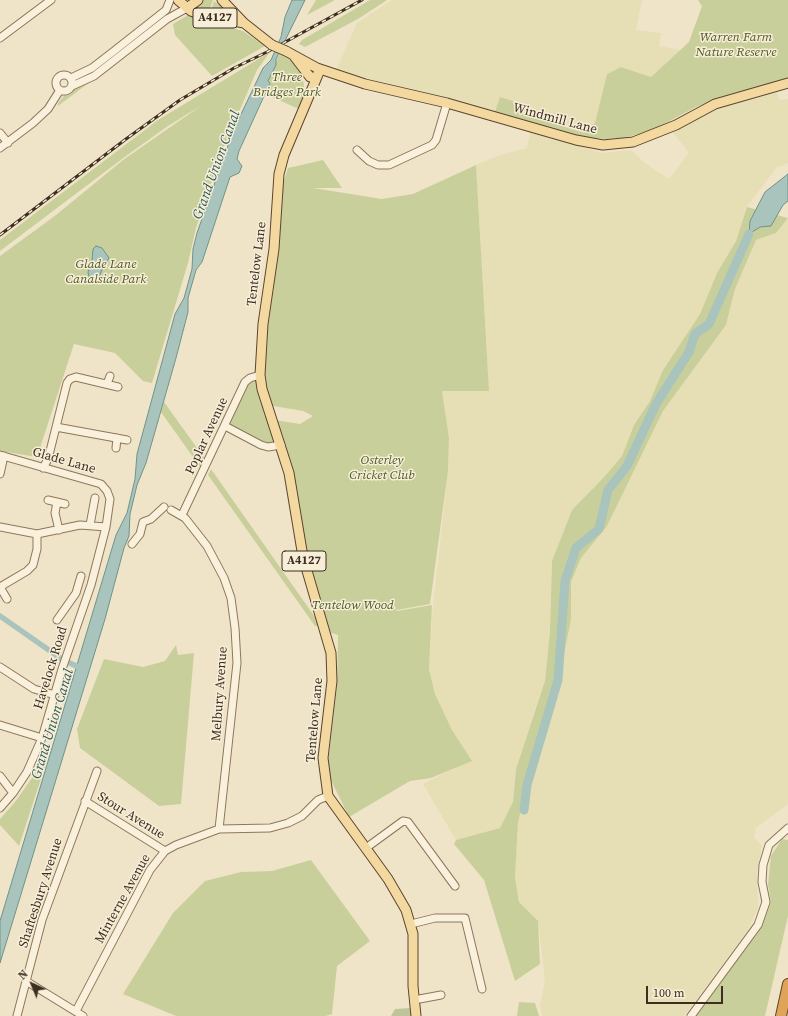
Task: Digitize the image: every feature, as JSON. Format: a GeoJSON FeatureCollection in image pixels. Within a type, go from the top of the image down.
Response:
{"type":"FeatureCollection","features":[{"type":"Feature","properties":{"kind":"highway"},"geometry":{"type":"LineString","coordinates":[[781,1016],[788,984]]}},
{"type":"Feature","properties":{"kind":"main road","name":"A4127"},"geometry":{"type":"LineString","coordinates":[[178,0],[187,8],[202,15],[244,23]]}},
{"type":"Feature","properties":{"kind":"main road"},"geometry":{"type":"LineString","coordinates":[[187,8],[198,0]]}},
{"type":"Feature","properties":{"kind":"main road","name":"A4127"},"geometry":{"type":"LineString","coordinates":[[222,0],[244,23],[272,45],[290,53],[314,73]]}},
{"type":"Feature","properties":{"kind":"main road","name":"Windmill Lane"},"geometry":{"type":"LineString","coordinates":[[314,73],[334,73],[365,84],[446,103],[576,140],[603,145],[634,142],[654,134],[715,104],[788,83]]}},
{"type":"Feature","properties":{"kind":"main road","name":"Tentelow Lane"},"geometry":{"type":"LineString","coordinates":[[314,73],[311,89],[284,155],[279,174],[274,249],[263,324],[260,375],[262,389],[289,473],[303,557],[331,653],[332,681],[323,758],[328,796],[396,891],[406,910],[411,924],[414,946],[414,1000],[416,1016]]}},
{"type":"Feature","properties":{"kind":"street"},"geometry":{"type":"LineString","coordinates":[[0,38],[51,0]]}},
{"type":"Feature","properties":{"kind":"street"},"geometry":{"type":"LineString","coordinates":[[71,82],[65,75],[58,77],[56,84],[60,90],[66,91],[71,82],[92,68],[166,10],[170,0]]}},
{"type":"Feature","properties":{"kind":"street"},"geometry":{"type":"LineString","coordinates":[[217,0],[232,9]]}},
{"type":"Feature","properties":{"kind":"street"},"geometry":{"type":"LineString","coordinates":[[71,82],[94,76],[167,19],[187,8]]}},
{"type":"Feature","properties":{"kind":"street"},"geometry":{"type":"LineString","coordinates":[[0,148],[33,123],[48,109],[60,90]]}},
{"type":"Feature","properties":{"kind":"street"},"geometry":{"type":"LineString","coordinates":[[357,150],[369,161],[378,165],[389,165],[432,145],[436,140],[446,103]]}},
{"type":"Feature","properties":{"kind":"street"},"geometry":{"type":"LineString","coordinates":[[0,133],[8,142]]}},
{"type":"Feature","properties":{"kind":"street","name":"Poplar Avenue"},"geometry":{"type":"LineString","coordinates":[[182,516],[245,382],[250,378],[260,375]]}},
{"type":"Feature","properties":{"kind":"street"},"geometry":{"type":"LineString","coordinates":[[107,384],[110,376]]}},
{"type":"Feature","properties":{"kind":"street"},"geometry":{"type":"LineString","coordinates":[[43,468],[48,459],[67,383],[70,379],[76,377],[118,387]]}},
{"type":"Feature","properties":{"kind":"street"},"geometry":{"type":"LineString","coordinates":[[225,426],[262,445],[268,447],[281,445]]}},
{"type":"Feature","properties":{"kind":"street"},"geometry":{"type":"LineString","coordinates":[[56,427],[127,440]]}},
{"type":"Feature","properties":{"kind":"street"},"geometry":{"type":"LineString","coordinates":[[116,448],[117,438]]}},
{"type":"Feature","properties":{"kind":"street"},"geometry":{"type":"LineString","coordinates":[[0,474],[2,456]]}},
{"type":"Feature","properties":{"kind":"street","name":"Glade Lane"},"geometry":{"type":"LineString","coordinates":[[2,456],[104,486],[110,499],[106,527]]}},
{"type":"Feature","properties":{"kind":"street"},"geometry":{"type":"LineString","coordinates":[[90,525],[95,498]]}},
{"type":"Feature","properties":{"kind":"street"},"geometry":{"type":"LineString","coordinates":[[48,500],[65,504]]}},
{"type":"Feature","properties":{"kind":"street"},"geometry":{"type":"LineString","coordinates":[[57,502],[55,513],[59,530]]}},
{"type":"Feature","properties":{"kind":"street","name":"Melbury Avenue"},"geometry":{"type":"LineString","coordinates":[[132,544],[140,534],[143,522],[168,509],[182,516],[192,526],[217,563],[231,598],[235,628],[237,663],[219,829]]}},
{"type":"Feature","properties":{"kind":"street"},"geometry":{"type":"LineString","coordinates":[[0,527],[37,534],[90,525],[106,527]]}},
{"type":"Feature","properties":{"kind":"street","name":"Havelock Road"},"geometry":{"type":"LineString","coordinates":[[0,808],[14,793],[29,767],[42,738],[68,651],[91,586],[106,527]]}},
{"type":"Feature","properties":{"kind":"street"},"geometry":{"type":"LineString","coordinates":[[8,599],[0,587],[27,571],[33,565],[37,549],[37,534]]}},
{"type":"Feature","properties":{"kind":"street"},"geometry":{"type":"LineString","coordinates":[[57,620],[76,593],[80,579],[91,586]]}},
{"type":"Feature","properties":{"kind":"street"},"geometry":{"type":"LineString","coordinates":[[1,669],[34,689],[55,695]]}},
{"type":"Feature","properties":{"kind":"street"},"geometry":{"type":"LineString","coordinates":[[0,725],[42,738]]}},
{"type":"Feature","properties":{"kind":"street","name":"Shaftesbury Avenue"},"geometry":{"type":"LineString","coordinates":[[17,1016],[42,920],[97,771]]}},
{"type":"Feature","properties":{"kind":"street"},"geometry":{"type":"LineString","coordinates":[[0,776],[14,793]]}},
{"type":"Feature","properties":{"kind":"street","name":"Minterne Avenue"},"geometry":{"type":"LineString","coordinates":[[76,1011],[150,870],[165,851],[176,845],[219,829],[270,828],[288,823],[302,816],[315,803],[328,796]]}},
{"type":"Feature","properties":{"kind":"street","name":"Stour Avenue"},"geometry":{"type":"LineString","coordinates":[[85,801],[165,851]]}},
{"type":"Feature","properties":{"kind":"street"},"geometry":{"type":"LineString","coordinates":[[366,848],[403,821],[408,822],[455,886]]}},
{"type":"Feature","properties":{"kind":"street"},"geometry":{"type":"LineString","coordinates":[[690,1016],[758,925],[766,902],[762,882],[763,865],[769,845],[788,828]]}},
{"type":"Feature","properties":{"kind":"street"},"geometry":{"type":"LineString","coordinates":[[411,924],[435,918],[465,918],[482,989]]}},
{"type":"Feature","properties":{"kind":"street"},"geometry":{"type":"LineString","coordinates":[[26,981],[83,1016]]}},
{"type":"Feature","properties":{"kind":"street"},"geometry":{"type":"LineString","coordinates":[[414,1000],[441,995]]}},
{"type":"Feature","properties":{"kind":"shaded area"},"geometry":{"type":"Polygon","coordinates":[[[392,0],[642,0],[636,30],[661,33],[659,46],[681,50],[651,77],[621,67],[607,74],[595,123],[584,133],[521,113],[517,102],[501,97],[495,112],[336,70],[357,23],[392,0]]]}},
{"type":"Feature","properties":{"kind":"shaded area"},"geometry":{"type":"Polygon","coordinates":[[[777,92],[780,100],[788,99],[788,163],[776,168],[747,207],[736,241],[717,273],[700,314],[663,370],[650,401],[634,425],[622,456],[572,510],[552,561],[550,631],[545,681],[516,769],[513,802],[500,828],[456,840],[423,784],[471,760],[452,730],[435,694],[429,669],[433,606],[448,471],[449,438],[442,391],[489,391],[476,165],[500,155],[527,148],[531,128],[601,153],[631,150],[645,163],[669,179],[689,153],[671,130],[717,106],[777,92]]]}},
{"type":"Feature","properties":{"kind":"shaded area"},"geometry":{"type":"Polygon","coordinates":[[[788,218],[788,804],[756,828],[754,837],[762,846],[757,872],[758,908],[747,931],[684,1016],[542,1016],[540,1006],[545,979],[538,922],[519,902],[515,877],[518,822],[563,659],[571,620],[571,582],[581,558],[607,526],[663,411],[726,325],[735,289],[756,240],[776,233],[788,218]]]}},
{"type":"Feature","properties":{"kind":"green space"},"geometry":{"type":"Polygon","coordinates":[[[201,0],[213,0],[209,11],[206,12],[194,7],[201,0]]]}},
{"type":"Feature","properties":{"kind":"green space"},"geometry":{"type":"Polygon","coordinates":[[[316,0],[335,0],[307,15],[316,0]]]}},
{"type":"Feature","properties":{"kind":"green space"},"geometry":{"type":"Polygon","coordinates":[[[370,0],[387,0],[358,19],[305,47],[299,44],[302,40],[370,0]]]}},
{"type":"Feature","properties":{"kind":"green space","name":"Warren Farm Nature Reserve"},"geometry":{"type":"Polygon","coordinates":[[[698,0],[788,0],[788,79],[720,97],[696,107],[651,131],[622,138],[606,139],[583,137],[495,112],[500,97],[517,102],[521,113],[584,133],[595,123],[607,74],[621,67],[651,77],[689,42],[702,6],[698,0]]]}},
{"type":"Feature","properties":{"kind":"green space"},"geometry":{"type":"Polygon","coordinates":[[[214,1],[236,18],[210,14],[214,1]]]}},
{"type":"Feature","properties":{"kind":"green space"},"geometry":{"type":"Polygon","coordinates":[[[188,15],[243,31],[265,46],[212,76],[175,35],[173,24],[188,15]]]}},
{"type":"Feature","properties":{"kind":"green space","name":"Glade Lane Canalside Park"},"geometry":{"type":"Polygon","coordinates":[[[270,52],[257,70],[223,149],[196,228],[188,263],[152,383],[143,381],[115,353],[74,344],[37,457],[0,451],[0,256],[56,215],[123,160],[202,105],[168,126],[126,156],[0,251],[0,240],[158,120],[270,52]]]}},
{"type":"Feature","properties":{"kind":"green space","name":"Three Bridges Park"},"geometry":{"type":"Polygon","coordinates":[[[280,52],[297,65],[301,73],[304,85],[303,96],[299,109],[265,94],[270,83],[268,82],[280,52]]]}},
{"type":"Feature","properties":{"kind":"green space"},"geometry":{"type":"Polygon","coordinates":[[[90,82],[58,106],[58,103],[69,90],[90,82]]]}},
{"type":"Feature","properties":{"kind":"green space"},"geometry":{"type":"Polygon","coordinates":[[[323,160],[342,188],[313,188],[382,199],[413,194],[476,165],[489,391],[442,391],[449,438],[448,471],[430,604],[397,610],[387,597],[397,611],[432,605],[429,669],[435,694],[452,730],[472,761],[431,778],[410,781],[349,817],[327,772],[337,686],[338,635],[326,631],[314,594],[292,470],[275,420],[300,424],[313,416],[303,411],[273,406],[268,403],[262,387],[266,328],[280,192],[288,168],[323,160]]]}},
{"type":"Feature","properties":{"kind":"green space"},"geometry":{"type":"Polygon","coordinates":[[[747,207],[788,218],[776,233],[756,240],[735,289],[726,325],[663,411],[607,526],[581,558],[571,582],[571,620],[563,659],[518,822],[515,877],[519,902],[538,921],[540,964],[515,981],[484,880],[454,844],[456,840],[500,828],[513,802],[516,769],[545,681],[550,631],[552,561],[572,510],[622,456],[634,425],[650,401],[663,370],[700,314],[717,273],[736,241],[747,207]]]}},
{"type":"Feature","properties":{"kind":"green space"},"geometry":{"type":"Polygon","coordinates":[[[260,375],[281,445],[268,447],[225,426],[245,382],[260,375]]]}},
{"type":"Feature","properties":{"kind":"green space"},"geometry":{"type":"Polygon","coordinates":[[[164,402],[205,459],[200,467],[161,412],[164,402]]]}},
{"type":"Feature","properties":{"kind":"green space"},"geometry":{"type":"Polygon","coordinates":[[[211,469],[317,620],[318,626],[315,626],[208,475],[211,469]]]}},
{"type":"Feature","properties":{"kind":"green space"},"geometry":{"type":"Polygon","coordinates":[[[176,645],[178,655],[194,653],[181,804],[159,806],[80,748],[77,729],[104,659],[143,667],[165,661],[176,645]]]}},
{"type":"Feature","properties":{"kind":"green space"},"geometry":{"type":"Polygon","coordinates":[[[47,746],[51,748],[19,846],[0,825],[0,819],[15,802],[32,778],[47,746]]]}},
{"type":"Feature","properties":{"kind":"green space"},"geometry":{"type":"Polygon","coordinates":[[[782,839],[788,840],[788,916],[765,1016],[695,1016],[761,929],[771,902],[768,884],[771,856],[782,839]]]}},
{"type":"Feature","properties":{"kind":"green space"},"geometry":{"type":"Polygon","coordinates":[[[311,860],[370,941],[337,966],[332,1014],[326,1016],[176,1016],[123,994],[173,913],[205,881],[241,872],[272,871],[311,860]]]}},
{"type":"Feature","properties":{"kind":"green space"},"geometry":{"type":"Polygon","coordinates":[[[519,1002],[535,1003],[539,1016],[517,1016],[519,1002]]]}},
{"type":"Feature","properties":{"kind":"green space"},"geometry":{"type":"Polygon","coordinates":[[[411,1008],[411,1016],[391,1016],[395,1009],[411,1008]]]}},
{"type":"Feature","properties":{"kind":"water"},"geometry":{"type":"Polygon","coordinates":[[[292,0],[305,0],[276,59],[276,65],[268,81],[270,83],[239,151],[237,159],[242,166],[239,173],[230,177],[202,262],[196,270],[188,298],[188,312],[176,358],[146,463],[137,485],[130,514],[129,536],[124,548],[105,619],[0,963],[0,921],[116,535],[127,513],[135,479],[137,454],[175,314],[184,298],[192,269],[193,249],[197,233],[233,131],[263,68],[271,60],[281,37],[285,17],[292,0]]]}},
{"type":"Feature","properties":{"kind":"water"},"geometry":{"type":"Polygon","coordinates":[[[788,174],[788,201],[783,205],[771,226],[760,227],[749,234],[750,221],[765,192],[788,174]]]}},
{"type":"Feature","properties":{"kind":"water"},"geometry":{"type":"Polygon","coordinates":[[[96,246],[102,248],[109,258],[103,267],[98,280],[92,282],[90,281],[88,272],[92,261],[93,249],[96,246]]]}},
{"type":"Feature","properties":{"kind":"waterway"},"geometry":{"type":"LineString","coordinates":[[524,810],[527,785],[558,680],[565,581],[576,548],[599,529],[608,490],[627,466],[656,404],[689,352],[695,334],[709,324],[749,234]]}},
{"type":"Feature","properties":{"kind":"waterway","name":"Grand Union Canal"},"geometry":{"type":"LineString","coordinates":[[0,616],[63,660],[83,669]]}},
{"type":"Feature","properties":{"kind":"railway"},"geometry":{"type":"LineString","coordinates":[[0,235],[180,100],[234,68],[267,52],[362,0]]}},
{"type":"Feature","properties":{"kind":"park label","name":"Osterley Cricket Club"},"geometry":{"type":"Point","coordinates":[382,468]}},
{"type":"Feature","properties":{"kind":"park label","name":"Tentelow Wood"},"geometry":{"type":"Point","coordinates":[353,606]}}]}
